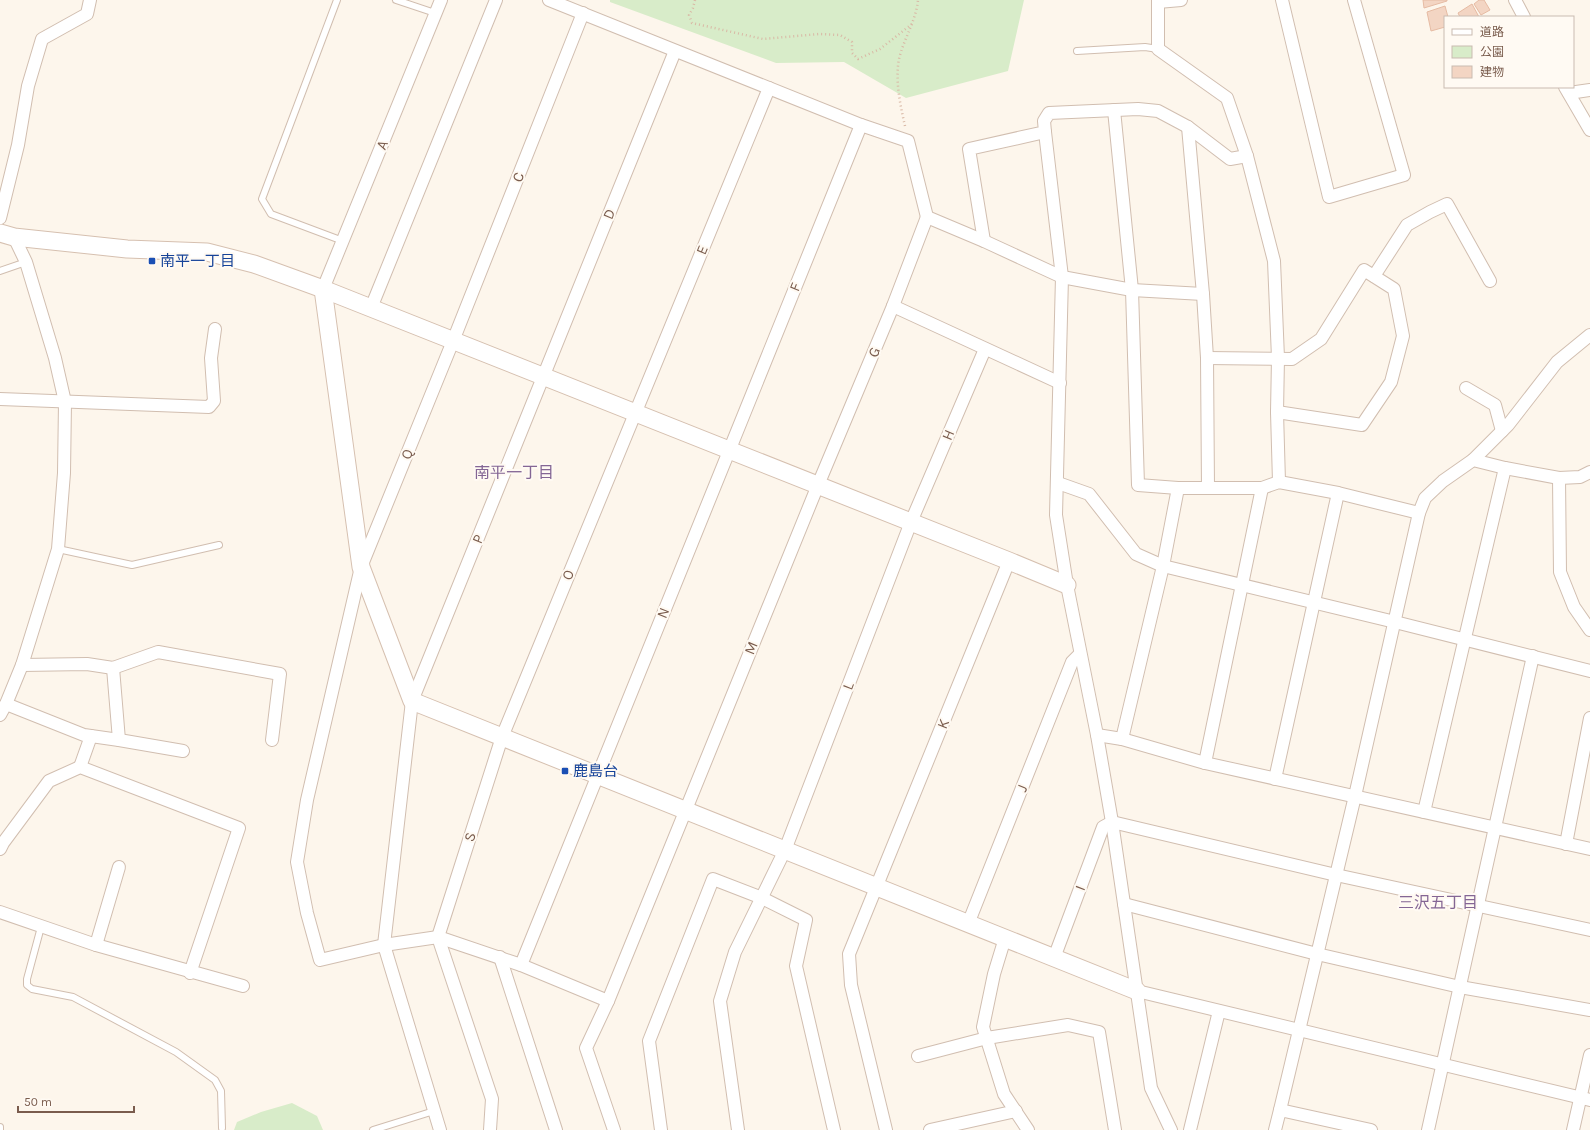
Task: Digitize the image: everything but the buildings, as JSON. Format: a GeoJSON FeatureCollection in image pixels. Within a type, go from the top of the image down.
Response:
{"type":"FeatureCollection","features":[{"type":"Feature","properties":{"kind":"street"},"geometry":{"type":"LineString","coordinates":[[0,218],[18,145],[28,86],[42,39],[87,14],[90,0]]}},
{"type":"Feature","properties":{"kind":"street","name":"A"},"geometry":{"type":"LineString","coordinates":[[323,290],[441,0]]}},
{"type":"Feature","properties":{"kind":"street"},"geometry":{"type":"LineString","coordinates":[[371,308],[496,0]]}},
{"type":"Feature","properties":{"kind":"street"},"geometry":{"type":"LineString","coordinates":[[549,0],[861,125],[908,141],[927,217],[984,241],[1062,277],[1132,290],[1203,294]]}},
{"type":"Feature","properties":{"kind":"street"},"geometry":{"type":"LineString","coordinates":[[1182,0],[1158,1],[1158,49],[1227,98],[1247,156],[1274,261],[1278,358],[1277,412],[1279,482]]}},
{"type":"Feature","properties":{"kind":"street"},"geometry":{"type":"LineString","coordinates":[[1282,0],[1329,197],[1404,175],[1354,0]]}},
{"type":"Feature","properties":{"kind":"street"},"geometry":{"type":"LineString","coordinates":[[1515,0],[1523,16]]}},
{"type":"Feature","properties":{"kind":"street","name":"C"},"geometry":{"type":"LineString","coordinates":[[453,341],[583,13]]}},
{"type":"Feature","properties":{"kind":"street","name":"D"},"geometry":{"type":"LineString","coordinates":[[543,376],[675,51]]}},
{"type":"Feature","properties":{"kind":"street","name":"E"},"geometry":{"type":"LineString","coordinates":[[635,413],[769,88]]}},
{"type":"Feature","properties":{"kind":"street"},"geometry":{"type":"LineString","coordinates":[[1590,90],[1567,90],[1590,130]]}},
{"type":"Feature","properties":{"kind":"street"},"geometry":{"type":"LineString","coordinates":[[1171,1130],[1151,1088],[1112,822],[1097,735],[1067,585],[1056,515],[1062,277],[1044,121],[1049,113],[1138,109],[1158,111],[1188,127],[1230,159],[1247,156]]}},
{"type":"Feature","properties":{"kind":"street"},"geometry":{"type":"LineString","coordinates":[[1114,110],[1132,290],[1138,485],[1178,488],[1262,488],[1279,482],[1338,493],[1419,513]]}},
{"type":"Feature","properties":{"kind":"street","name":"F"},"geometry":{"type":"LineString","coordinates":[[729,450],[861,125]]}},
{"type":"Feature","properties":{"kind":"street"},"geometry":{"type":"LineString","coordinates":[[1188,127],[1203,294],[1207,358],[1208,488]]}},
{"type":"Feature","properties":{"kind":"street"},"geometry":{"type":"LineString","coordinates":[[984,241],[969,149],[1045,132]]}},
{"type":"Feature","properties":{"kind":"street"},"geometry":{"type":"LineString","coordinates":[[1374,276],[1407,225],[1447,204],[1490,281]]}},
{"type":"Feature","properties":{"kind":"street","name":"G"},"geometry":{"type":"LineString","coordinates":[[818,485],[893,306],[927,217]]}},
{"type":"Feature","properties":{"kind":"street"},"geometry":{"type":"LineString","coordinates":[[7,235],[26,262],[55,358],[65,402],[64,473],[58,549],[22,665],[3,709],[84,736],[119,740],[183,751]]}},
{"type":"Feature","properties":{"kind":"street"},"geometry":{"type":"LineString","coordinates":[[7,235],[127,249],[207,252],[254,264],[371,308],[1067,585]]}},
{"type":"Feature","properties":{"kind":"street"},"geometry":{"type":"LineString","coordinates":[[1207,358],[1292,359],[1321,339],[1364,270],[1394,289],[1403,336],[1391,382],[1362,425],[1277,412]]}},
{"type":"Feature","properties":{"kind":"street"},"geometry":{"type":"LineString","coordinates":[[323,290],[361,567],[412,701],[1136,991],[1585,1099]]}},
{"type":"Feature","properties":{"kind":"street"},"geometry":{"type":"LineString","coordinates":[[893,306],[1060,383]]}},
{"type":"Feature","properties":{"kind":"street"},"geometry":{"type":"LineString","coordinates":[[0,399],[209,407],[214,401],[211,358],[215,329]]}},
{"type":"Feature","properties":{"kind":"street"},"geometry":{"type":"LineString","coordinates":[[1276,1130],[1355,796],[1419,513],[1425,498],[1443,481],[1473,460],[1502,430],[1557,362],[1590,335]]}},
{"type":"Feature","properties":{"kind":"street","name":"Q"},"geometry":{"type":"LineString","coordinates":[[384,945],[320,960],[306,913],[296,862],[307,800],[361,567],[453,341]]}},
{"type":"Feature","properties":{"kind":"street","name":"H"},"geometry":{"type":"LineString","coordinates":[[911,522],[985,349]]}},
{"type":"Feature","properties":{"kind":"street","name":"P"},"geometry":{"type":"LineString","coordinates":[[384,945],[412,701],[543,376]]}},
{"type":"Feature","properties":{"kind":"street"},"geometry":{"type":"LineString","coordinates":[[1466,388],[1495,405],[1502,430]]}},
{"type":"Feature","properties":{"kind":"street","name":"O"},"geometry":{"type":"LineString","coordinates":[[502,737],[635,413]]}},
{"type":"Feature","properties":{"kind":"street","name":"N"},"geometry":{"type":"LineString","coordinates":[[521,965],[729,450]]}},
{"type":"Feature","properties":{"kind":"street"},"geometry":{"type":"LineString","coordinates":[[1473,460],[1505,468],[1559,478],[1580,477],[1590,472]]}},
{"type":"Feature","properties":{"kind":"street"},"geometry":{"type":"LineString","coordinates":[[1424,812],[1505,468]]}},
{"type":"Feature","properties":{"kind":"street"},"geometry":{"type":"LineString","coordinates":[[1559,478],[1560,572],[1574,607],[1590,630]]}},
{"type":"Feature","properties":{"kind":"street"},"geometry":{"type":"LineString","coordinates":[[1058,483],[1089,494],[1136,554],[1163,566],[1465,639],[1590,671]]}},
{"type":"Feature","properties":{"kind":"street","name":"M"},"geometry":{"type":"LineString","coordinates":[[614,1130],[586,1048],[608,1001],[684,810],[818,485]]}},
{"type":"Feature","properties":{"kind":"street"},"geometry":{"type":"LineString","coordinates":[[1122,739],[1163,566],[1178,488]]}},
{"type":"Feature","properties":{"kind":"street"},"geometry":{"type":"LineString","coordinates":[[1205,763],[1262,488]]}},
{"type":"Feature","properties":{"kind":"street"},"geometry":{"type":"LineString","coordinates":[[1275,779],[1338,493]]}},
{"type":"Feature","properties":{"kind":"street","name":"L"},"geometry":{"type":"LineString","coordinates":[[738,1130],[720,1001],[735,952],[785,850],[911,522]]}},
{"type":"Feature","properties":{"kind":"street","name":"K"},"geometry":{"type":"LineString","coordinates":[[886,1130],[851,986],[848,954],[1009,561]]}},
{"type":"Feature","properties":{"kind":"street"},"geometry":{"type":"LineString","coordinates":[[22,665],[86,664],[113,668],[158,652],[280,674],[272,740]]}},
{"type":"Feature","properties":{"kind":"street","name":"J"},"geometry":{"type":"LineString","coordinates":[[968,924],[1072,662],[1080,654]]}},
{"type":"Feature","properties":{"kind":"street"},"geometry":{"type":"LineString","coordinates":[[1428,1130],[1533,656]]}},
{"type":"Feature","properties":{"kind":"street"},"geometry":{"type":"LineString","coordinates":[[113,668],[119,740]]}},
{"type":"Feature","properties":{"kind":"street"},"geometry":{"type":"LineString","coordinates":[[1566,844],[1590,718]]}},
{"type":"Feature","properties":{"kind":"street"},"geometry":{"type":"LineString","coordinates":[[1097,735],[1122,739],[1205,763],[1590,849]]}},
{"type":"Feature","properties":{"kind":"street"},"geometry":{"type":"LineString","coordinates":[[80,767],[91,736]]}},
{"type":"Feature","properties":{"kind":"street","name":"S"},"geometry":{"type":"LineString","coordinates":[[438,937],[502,737]]}},
{"type":"Feature","properties":{"kind":"street"},"geometry":{"type":"LineString","coordinates":[[0,849],[2,843],[49,781],[80,767],[239,828],[190,973]]}},
{"type":"Feature","properties":{"kind":"street"},"geometry":{"type":"LineString","coordinates":[[1112,822],[1336,875],[1590,930]]}},
{"type":"Feature","properties":{"kind":"street","name":"I"},"geometry":{"type":"LineString","coordinates":[[1054,958],[1103,827],[1112,822]]}},
{"type":"Feature","properties":{"kind":"street"},"geometry":{"type":"LineString","coordinates":[[96,945],[119,867]]}},
{"type":"Feature","properties":{"kind":"street"},"geometry":{"type":"LineString","coordinates":[[661,1130],[649,1041],[713,879],[762,898],[806,920],[796,966],[834,1130]]}},
{"type":"Feature","properties":{"kind":"street"},"geometry":{"type":"LineString","coordinates":[[1124,904],[1318,954],[1460,987],[1590,1010]]}},
{"type":"Feature","properties":{"kind":"street"},"geometry":{"type":"LineString","coordinates":[[0,912],[96,945],[190,973],[243,986]]}},
{"type":"Feature","properties":{"kind":"street"},"geometry":{"type":"LineString","coordinates":[[438,937],[492,1099],[490,1130]]}},
{"type":"Feature","properties":{"kind":"street"},"geometry":{"type":"LineString","coordinates":[[440,1130],[384,945],[438,937],[500,957],[608,1001]]}},
{"type":"Feature","properties":{"kind":"street"},"geometry":{"type":"LineString","coordinates":[[1004,938],[994,974],[983,1027],[1004,1094],[1028,1130]]}},
{"type":"Feature","properties":{"kind":"street"},"geometry":{"type":"LineString","coordinates":[[500,957],[556,1130]]}},
{"type":"Feature","properties":{"kind":"street"},"geometry":{"type":"LineString","coordinates":[[1190,1130],[1219,1011]]}},
{"type":"Feature","properties":{"kind":"street"},"geometry":{"type":"LineString","coordinates":[[918,1056],[987,1038],[1068,1026],[1099,1032],[1115,1130]]}},
{"type":"Feature","properties":{"kind":"street"},"geometry":{"type":"LineString","coordinates":[[1572,1130],[1585,1099],[1590,1055]]}},
{"type":"Feature","properties":{"kind":"street"},"geometry":{"type":"LineString","coordinates":[[1280,1110],[1371,1130]]}},
{"type":"Feature","properties":{"kind":"street"},"geometry":{"type":"LineString","coordinates":[[930,1130],[1016,1111]]}},
{"type":"Feature","properties":{"kind":"lane"},"geometry":{"type":"LineString","coordinates":[[336,0],[262,199],[271,214],[343,241]]}},
{"type":"Feature","properties":{"kind":"lane"},"geometry":{"type":"LineString","coordinates":[[396,0],[435,14]]}},
{"type":"Feature","properties":{"kind":"lane"},"geometry":{"type":"LineString","coordinates":[[1077,51],[1145,47],[1158,49]]}},
{"type":"Feature","properties":{"kind":"lane"},"geometry":{"type":"LineString","coordinates":[[0,271],[26,262]]}},
{"type":"Feature","properties":{"kind":"lane"},"geometry":{"type":"LineString","coordinates":[[58,549],[132,565],[219,545]]}},
{"type":"Feature","properties":{"kind":"lane"},"geometry":{"type":"LineString","coordinates":[[41,927],[27,979],[28,985],[32,988],[73,998],[176,1052],[215,1080],[221,1091],[222,1128]]}},
{"type":"Feature","properties":{"kind":"lane"},"geometry":{"type":"LineString","coordinates":[[373,1130],[434,1112]]}},
{"type":"Feature","properties":{"kind":"path"},"geometry":{"type":"LineString","coordinates":[[695,0],[689,15],[692,23],[763,39],[819,34],[840,35],[852,42],[852,53],[858,59],[880,49],[912,24]]}},
{"type":"Feature","properties":{"kind":"path"},"geometry":{"type":"LineString","coordinates":[[908,141],[901,110],[897,75],[899,58],[917,10],[918,0]]}},
{"type":"Feature","properties":{"kind":"green space"},"geometry":{"type":"Polygon","coordinates":[[[610,0],[1024,0],[1008,71],[906,98],[844,62],[776,63],[610,2],[610,0]]]}},
{"type":"Feature","properties":{"kind":"green space"},"geometry":{"type":"Polygon","coordinates":[[[292,1103],[317,1116],[323,1130],[234,1130],[237,1122],[261,1112],[292,1103]]]}},
{"type":"Feature","properties":{"kind":"place","name":"南平一丁目"},"geometry":{"type":"Point","coordinates":[152,261]}},
{"type":"Feature","properties":{"kind":"place","name":"鹿島台"},"geometry":{"type":"Point","coordinates":[565,771]}},
{"type":"Feature","properties":{"kind":"district","name":"南平一丁目"},"geometry":{"type":"Point","coordinates":[514,472]}},
{"type":"Feature","properties":{"kind":"district","name":"三沢五丁目"},"geometry":{"type":"Point","coordinates":[1438,902]}}]}
